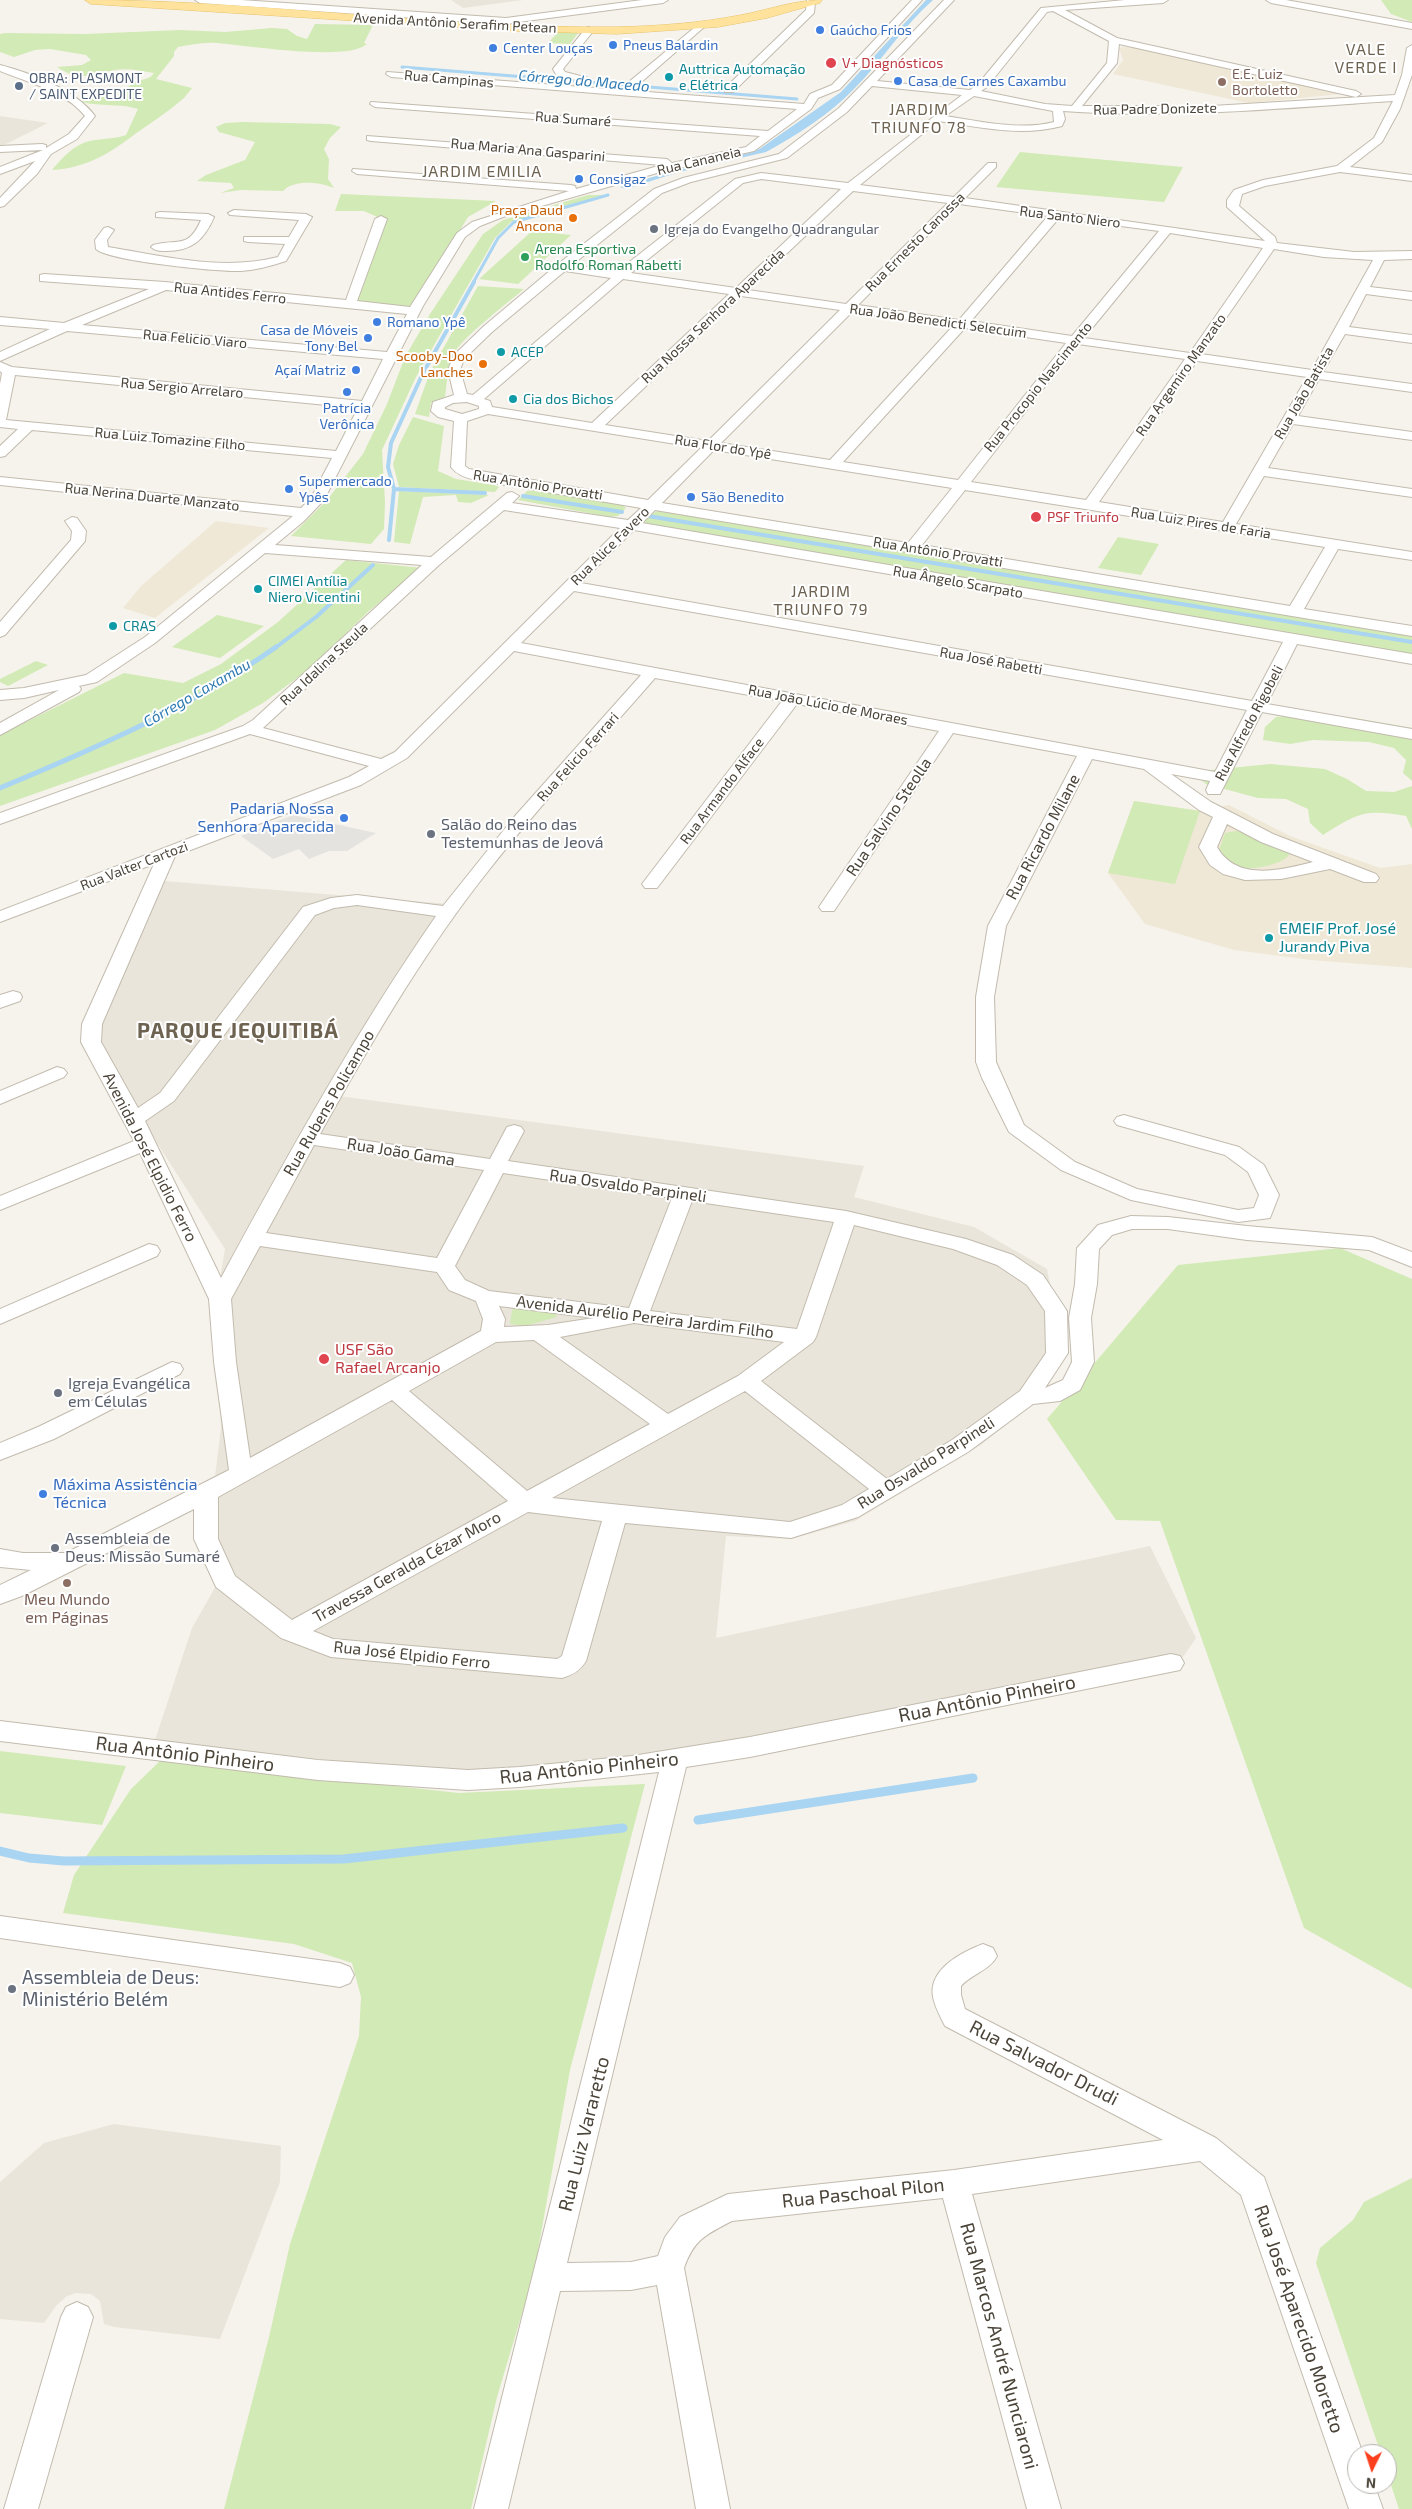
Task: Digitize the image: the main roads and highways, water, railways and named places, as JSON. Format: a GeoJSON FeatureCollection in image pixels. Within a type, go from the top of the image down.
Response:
{"type":"FeatureCollection","features":[{"type":"Feature","properties":{"kind":"main road","name":"Avenida Antônio Serafim Petean"},"geometry":{"type":"LineString","coordinates":[[91,0],[601,27],[671,25],[729,18],[811,1]]}},
{"type":"Feature","properties":{"kind":"main road","name":"Avenida Antônio Serafim Petean"},"geometry":{"type":"LineString","coordinates":[[135,0],[302,9],[503,27],[589,30],[644,30],[700,26],[737,20],[811,1]]}},
{"type":"Feature","properties":{"kind":"water"},"geometry":{"type":"Polygon","coordinates":[[[926,0],[933,0],[912,21],[854,89],[813,124],[766,152],[679,172],[626,189],[620,187],[669,172],[753,152],[761,148],[841,92],[926,0]]]}},
{"type":"Feature","properties":{"kind":"waterway","name":"Córrego do Macedo"},"geometry":{"type":"LineString","coordinates":[[402,67],[797,99]]}},
{"type":"Feature","properties":{"kind":"waterway","name":"Córrego Caxambu"},"geometry":{"type":"LineString","coordinates":[[473,283],[498,238],[514,222],[608,195]]}},
{"type":"Feature","properties":{"kind":"waterway","name":"Córrego Caxambu"},"geometry":{"type":"LineString","coordinates":[[394,489],[388,467],[391,443],[423,373],[474,282]]}},
{"type":"Feature","properties":{"kind":"waterway","name":"Córrego Caxambu"},"geometry":{"type":"LineString","coordinates":[[389,540],[394,489]]}},
{"type":"Feature","properties":{"kind":"waterway"},"geometry":{"type":"LineString","coordinates":[[394,489],[485,493]]}},
{"type":"Feature","properties":{"kind":"waterway"},"geometry":{"type":"LineString","coordinates":[[523,496],[622,512]]}},
{"type":"Feature","properties":{"kind":"waterway"},"geometry":{"type":"LineString","coordinates":[[648,516],[1412,642]]}},
{"type":"Feature","properties":{"kind":"waterway","name":"Córrego Caxambu"},"geometry":{"type":"LineString","coordinates":[[275,648],[316,617],[373,565]]}},
{"type":"Feature","properties":{"kind":"waterway","name":"Córrego Caxambu"},"geometry":{"type":"LineString","coordinates":[[0,788],[72,758],[142,725],[211,689],[276,647]]}},
{"type":"Feature","properties":{"kind":"waterway"},"geometry":{"type":"LineString","coordinates":[[698,1820],[973,1778]]}},
{"type":"Feature","properties":{"kind":"waterway"},"geometry":{"type":"LineString","coordinates":[[0,1851],[29,1858],[64,1861],[344,1859],[623,1828]]}},
{"type":"Feature","properties":{"kind":"place","name":"Gaúcho Frios"},"geometry":{"type":"Point","coordinates":[820,30]}},
{"type":"Feature","properties":{"kind":"place","name":"Pneus Balardin"},"geometry":{"type":"Point","coordinates":[613,45]}},
{"type":"Feature","properties":{"kind":"place","name":"Center Louças"},"geometry":{"type":"Point","coordinates":[493,48]}},
{"type":"Feature","properties":{"kind":"place","name":"V+ Diagnósticos"},"geometry":{"type":"Point","coordinates":[831,63]}},
{"type":"Feature","properties":{"kind":"place","name":"Auttrica Automação e Elétrica"},"geometry":{"type":"Point","coordinates":[669,77]}},
{"type":"Feature","properties":{"kind":"place","name":"Casa de Carnes Caxambu"},"geometry":{"type":"Point","coordinates":[898,81]}},
{"type":"Feature","properties":{"kind":"place","name":"E.E. Luiz Bortoletto"},"geometry":{"type":"Point","coordinates":[1222,82]}},
{"type":"Feature","properties":{"kind":"place","name":"OBRA: PLASMONT / SAINT EXPEDITE"},"geometry":{"type":"Point","coordinates":[19,86]}},
{"type":"Feature","properties":{"kind":"place","name":"Consigaz"},"geometry":{"type":"Point","coordinates":[579,179]}},
{"type":"Feature","properties":{"kind":"place","name":"Praça Daud Ancona"},"geometry":{"type":"Point","coordinates":[573,218]}},
{"type":"Feature","properties":{"kind":"place","name":"Igreja do Evangelho Quadrangular"},"geometry":{"type":"Point","coordinates":[654,229]}},
{"type":"Feature","properties":{"kind":"place","name":"Arena Esportiva Rodolfo Roman Rabetti"},"geometry":{"type":"Point","coordinates":[525,257]}},
{"type":"Feature","properties":{"kind":"place","name":"Romano Ypê"},"geometry":{"type":"Point","coordinates":[377,322]}},
{"type":"Feature","properties":{"kind":"place","name":"Casa de Móveis Tony Bel"},"geometry":{"type":"Point","coordinates":[368,338]}},
{"type":"Feature","properties":{"kind":"place","name":"ACEP"},"geometry":{"type":"Point","coordinates":[501,352]}},
{"type":"Feature","properties":{"kind":"place","name":"Scooby-Doo Lanches"},"geometry":{"type":"Point","coordinates":[483,364]}},
{"type":"Feature","properties":{"kind":"place","name":"Açaí Matriz"},"geometry":{"type":"Point","coordinates":[356,370]}},
{"type":"Feature","properties":{"kind":"place","name":"Patrícia Verônica"},"geometry":{"type":"Point","coordinates":[347,392]}},
{"type":"Feature","properties":{"kind":"place","name":"Cia dos Bichos"},"geometry":{"type":"Point","coordinates":[513,399]}},
{"type":"Feature","properties":{"kind":"place","name":"Supermercado Ypês"},"geometry":{"type":"Point","coordinates":[289,489]}},
{"type":"Feature","properties":{"kind":"place","name":"São Benedito"},"geometry":{"type":"Point","coordinates":[691,497]}},
{"type":"Feature","properties":{"kind":"place","name":"PSF Triunfo"},"geometry":{"type":"Point","coordinates":[1036,517]}},
{"type":"Feature","properties":{"kind":"place","name":"CIMEI Antília Niero Vicentini"},"geometry":{"type":"Point","coordinates":[258,589]}},
{"type":"Feature","properties":{"kind":"place","name":"CRAS"},"geometry":{"type":"Point","coordinates":[113,626]}},
{"type":"Feature","properties":{"kind":"place","name":"Padaria Nossa Senhora Aparecida"},"geometry":{"type":"Point","coordinates":[344,818]}},
{"type":"Feature","properties":{"kind":"place","name":"Salão do Reino das Testemunhas de Jeová"},"geometry":{"type":"Point","coordinates":[431,834]}},
{"type":"Feature","properties":{"kind":"place","name":"EMEIF Prof. José Jurandy Piva"},"geometry":{"type":"Point","coordinates":[1269,938]}},
{"type":"Feature","properties":{"kind":"place","name":"USF São Rafael Arcanjo"},"geometry":{"type":"Point","coordinates":[324,1359]}},
{"type":"Feature","properties":{"kind":"place","name":"Igreja Evangélica em Células"},"geometry":{"type":"Point","coordinates":[58,1393]}},
{"type":"Feature","properties":{"kind":"place","name":"Máxima Assistência Técnica"},"geometry":{"type":"Point","coordinates":[43,1494]}},
{"type":"Feature","properties":{"kind":"place","name":"Assembleia de Deus: Missão Sumaré"},"geometry":{"type":"Point","coordinates":[55,1548]}},
{"type":"Feature","properties":{"kind":"place","name":"Meu Mundo em Páginas"},"geometry":{"type":"Point","coordinates":[67,1583]}},
{"type":"Feature","properties":{"kind":"place","name":"Assembleia de Deus: Ministério Belém"},"geometry":{"type":"Point","coordinates":[12,1989]}},
{"type":"Feature","properties":{"kind":"district","name":"VALE VERDE I"},"geometry":{"type":"Point","coordinates":[1366,59]}},
{"type":"Feature","properties":{"kind":"district","name":"JARDIM TRIUNFO 78"},"geometry":{"type":"Point","coordinates":[919,119]}},
{"type":"Feature","properties":{"kind":"district","name":"JARDIM EMILIA"},"geometry":{"type":"Point","coordinates":[482,172]}},
{"type":"Feature","properties":{"kind":"district","name":"JARDIM TRIUNFO 79"},"geometry":{"type":"Point","coordinates":[821,601]}},
{"type":"Feature","properties":{"kind":"district","name":"PARQUE JEQUITIBÁ"},"geometry":{"type":"Point","coordinates":[238,1031]}}]}
